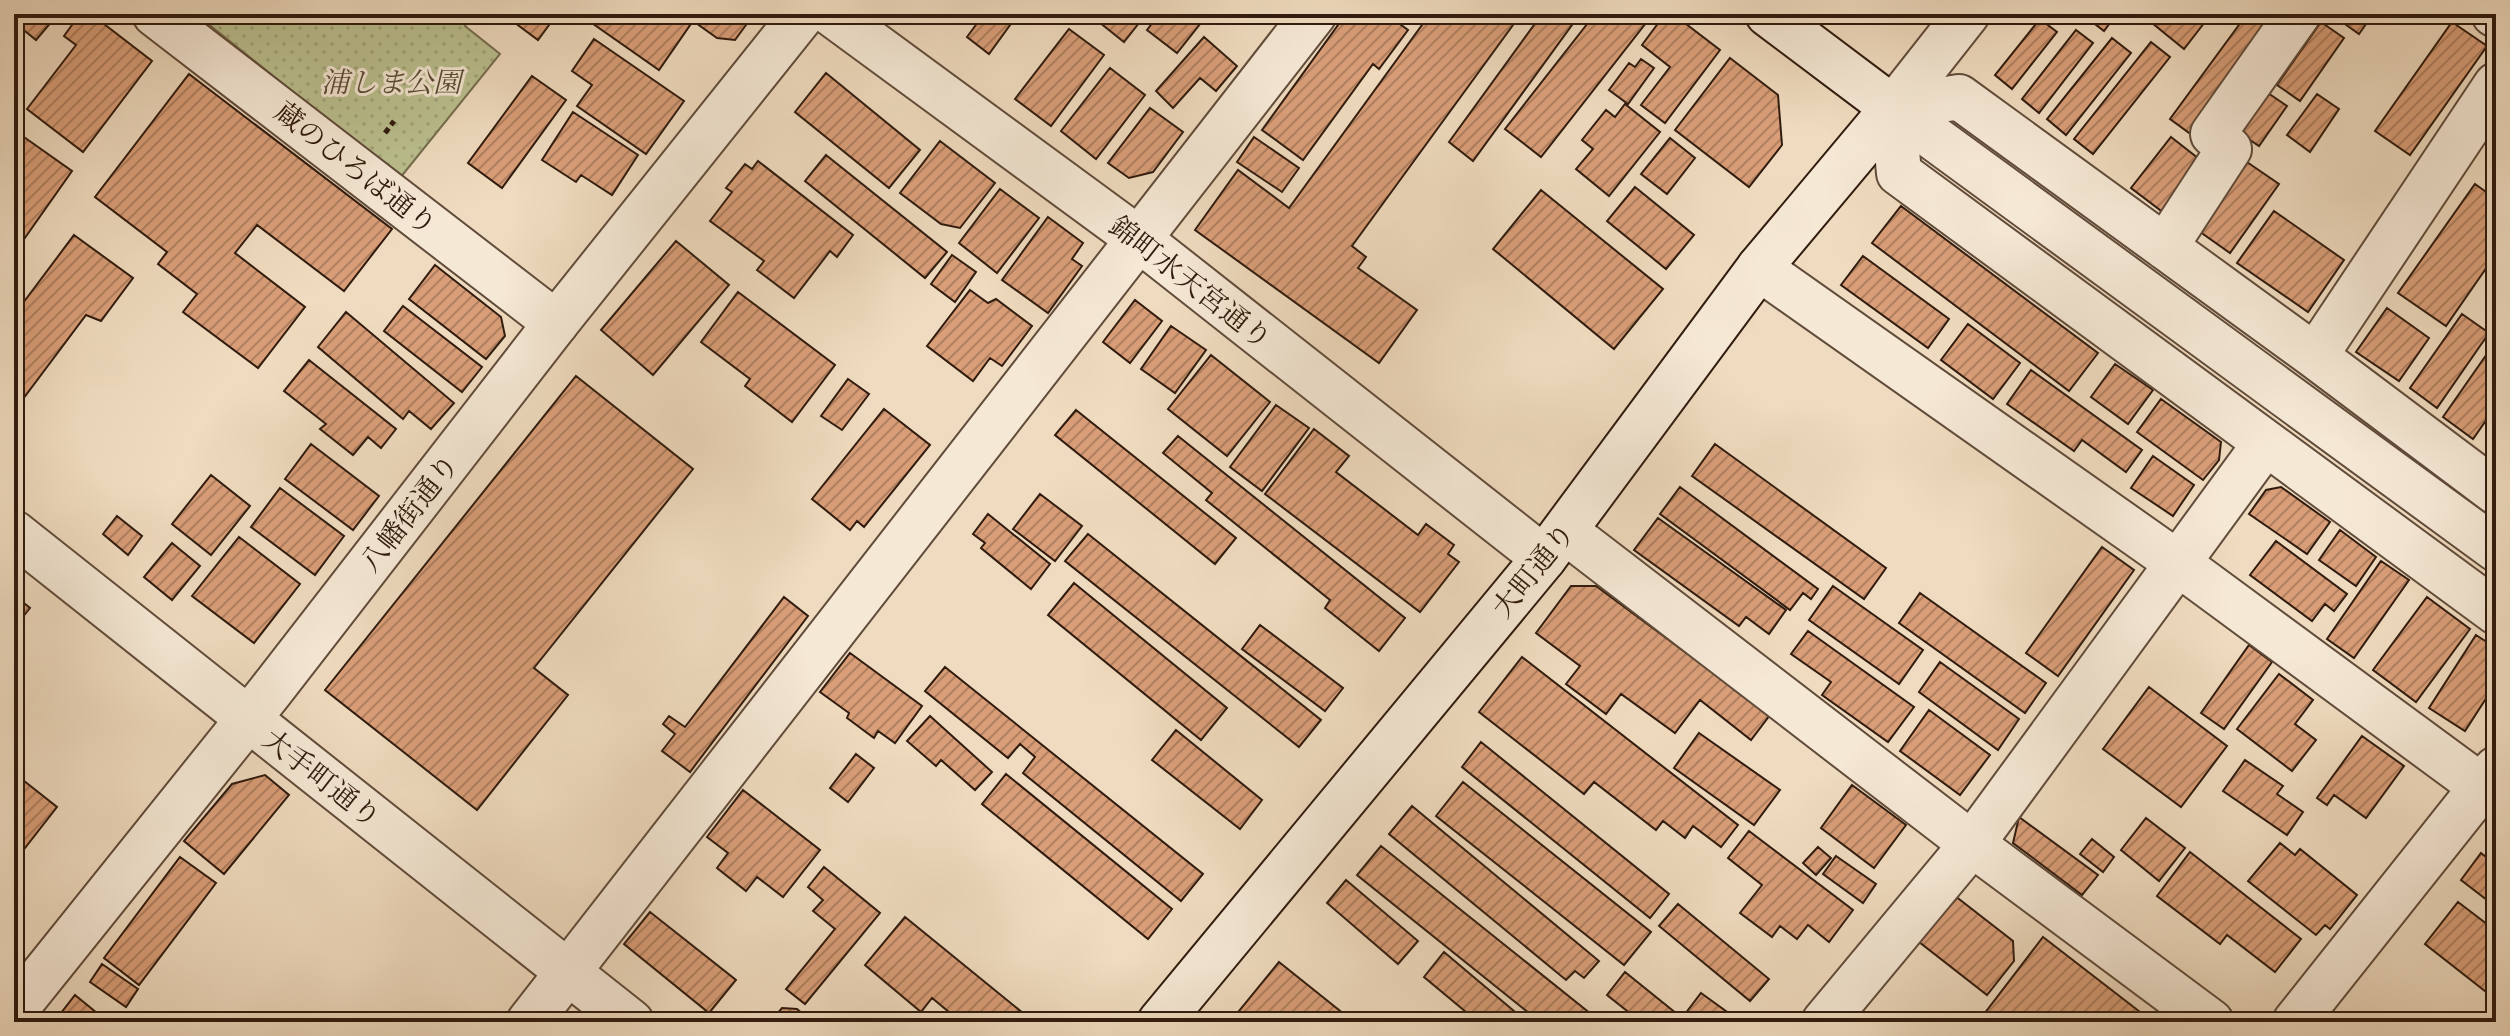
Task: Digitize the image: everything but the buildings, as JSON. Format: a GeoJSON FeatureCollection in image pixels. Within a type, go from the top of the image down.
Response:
{"type":"FeatureCollection","features":[{"type":"Feature","properties":{"kind":"street","name":"蔵のひろば通り"},"geometry":{"type":"LineString","coordinates":[[155,14],[556,323]]}},
{"type":"Feature","properties":{"kind":"street","name":"八幡街通り"},"geometry":{"type":"LineString","coordinates":[[14,1011],[248,720],[556,323],[803,14]]}},
{"type":"Feature","properties":{"kind":"street","name":"錦町水天宮通り"},"geometry":{"type":"LineString","coordinates":[[832,14],[1554,545],[1972,844],[2211,1022]]}},
{"type":"Feature","properties":{"kind":"street"},"geometry":{"type":"LineString","coordinates":[[529,1022],[1314,14]]}},
{"type":"Feature","properties":{"kind":"street"},"geometry":{"type":"LineString","coordinates":[[1768,14],[2496,549]]}},
{"type":"Feature","properties":{"kind":"street","name":"大町通り"},"geometry":{"type":"LineString","coordinates":[[1160,1022],[1554,545],[1759,268],[1967,14]]}},
{"type":"Feature","properties":{"kind":"street"},"geometry":{"type":"LineString","coordinates":[[2165,247],[2229,149],[2213,134],[2298,14]]}},
{"type":"Feature","properties":{"kind":"street"},"geometry":{"type":"LineString","coordinates":[[2315,356],[2496,85]]}},
{"type":"Feature","properties":{"kind":"street"},"geometry":{"type":"LineString","coordinates":[[1893,108],[1959,97],[2496,492]]}},
{"type":"Feature","properties":{"kind":"street"},"geometry":{"type":"LineString","coordinates":[[1893,108],[1899,173],[2496,612]]}},
{"type":"Feature","properties":{"kind":"street"},"geometry":{"type":"LineString","coordinates":[[1759,268],[2489,778],[2295,1022]]}},
{"type":"Feature","properties":{"kind":"street"},"geometry":{"type":"LineString","coordinates":[[1824,1022],[1972,844],[2265,444]]}},
{"type":"Feature","properties":{"kind":"street","name":"大手町通り"},"geometry":{"type":"LineString","coordinates":[[14,533],[631,1022]]}},
{"type":"Feature","properties":{"kind":"green space","name":"浦しま公園"},"geometry":{"type":"Polygon","coordinates":[[[196,14],[474,14],[465,26],[500,54],[400,178],[196,14]]]}}]}
